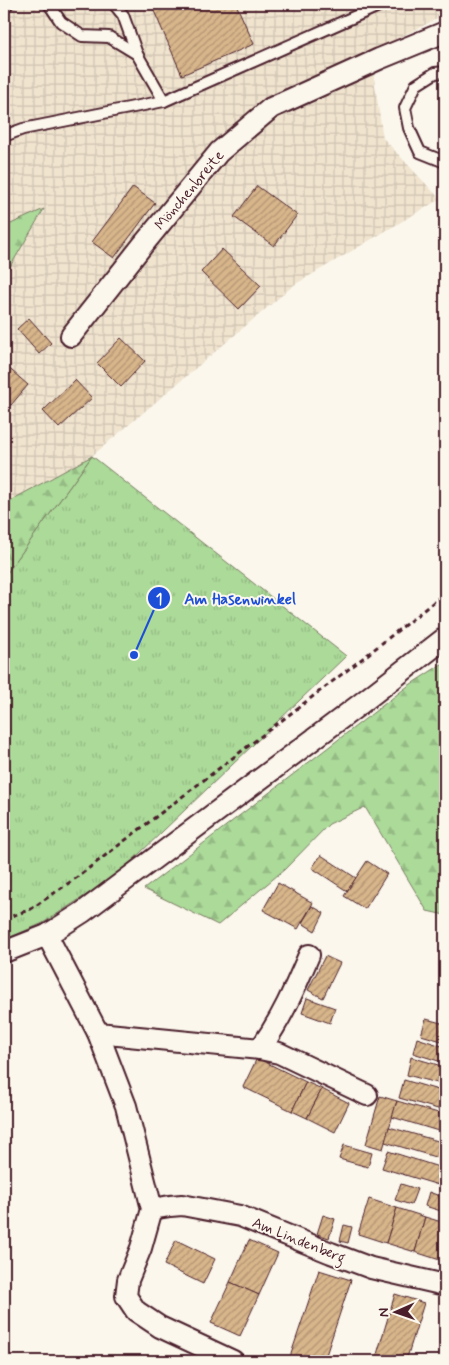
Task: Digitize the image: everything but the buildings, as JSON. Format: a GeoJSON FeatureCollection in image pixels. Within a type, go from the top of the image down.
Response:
{"type":"FeatureCollection","features":[{"type":"Feature","properties":{"kind":"street","name":"Mönchenbreite"},"geometry":{"type":"LineString","coordinates":[[71,336],[219,152],[271,108],[379,59],[445,32]]}},
{"type":"Feature","properties":{"kind":"street"},"geometry":{"type":"LineString","coordinates":[[4,952],[47,935],[114,891],[445,638]]}},
{"type":"Feature","properties":{"kind":"street"},"geometry":{"type":"LineString","coordinates":[[47,935],[98,1033],[126,1106],[152,1209],[142,1248],[128,1280],[126,1296],[136,1311],[160,1327],[233,1361]]}},
{"type":"Feature","properties":{"kind":"street"},"geometry":{"type":"LineString","coordinates":[[260,1049],[274,1030],[290,1001],[310,955]]}},
{"type":"Feature","properties":{"kind":"street"},"geometry":{"type":"LineString","coordinates":[[98,1033],[260,1049],[279,1053],[367,1095]]}},
{"type":"Feature","properties":{"kind":"street","name":"Am Lindenberg"},"geometry":{"type":"LineString","coordinates":[[152,1209],[182,1205],[240,1216],[371,1268],[445,1285]]}},
{"type":"Feature","properties":{"kind":"lane"},"geometry":{"type":"LineString","coordinates":[[4,5],[8,4]]}},
{"type":"Feature","properties":{"kind":"lane"},"geometry":{"type":"LineString","coordinates":[[50,4],[62,22],[82,36],[109,37],[137,54]]}},
{"type":"Feature","properties":{"kind":"lane"},"geometry":{"type":"LineString","coordinates":[[114,4],[123,14],[137,54],[164,101]]}},
{"type":"Feature","properties":{"kind":"lane"},"geometry":{"type":"LineString","coordinates":[[4,136],[23,129],[164,101],[383,4]]}},
{"type":"Feature","properties":{"kind":"lane"},"geometry":{"type":"LineString","coordinates":[[445,72],[436,73],[416,85],[405,108],[409,128],[420,152],[445,162]]}},
{"type":"Feature","properties":{"kind":"path"},"geometry":{"type":"LineString","coordinates":[[4,919],[31,909],[76,878],[445,593]]}},
{"type":"Feature","properties":{"kind":"shaded area"},"geometry":{"type":"Polygon","coordinates":[[[4,4],[445,4],[445,15],[370,52],[383,138],[440,199],[294,285],[92,456],[4,504],[4,277],[44,210],[4,227],[4,4]]]}},
{"type":"Feature","properties":{"kind":"green space"},"geometry":{"type":"Polygon","coordinates":[[[44,209],[4,277],[4,227],[44,209]]]}},
{"type":"Feature","properties":{"kind":"green space"},"geometry":{"type":"Polygon","coordinates":[[[92,456],[346,656],[117,875],[43,923],[4,940],[4,577],[92,456]]]}},
{"type":"Feature","properties":{"kind":"green space"},"geometry":{"type":"Polygon","coordinates":[[[92,456],[4,577],[4,504],[92,456]]]}},
{"type":"Feature","properties":{"kind":"green space"},"geometry":{"type":"Polygon","coordinates":[[[445,662],[445,915],[427,911],[365,807],[329,824],[285,869],[218,925],[144,889],[408,686],[445,662]]]}},
{"type":"Feature","properties":{"kind":"place","name":"Am Hasenwinkel"},"geometry":{"type":"Point","coordinates":[134,655]}}]}
